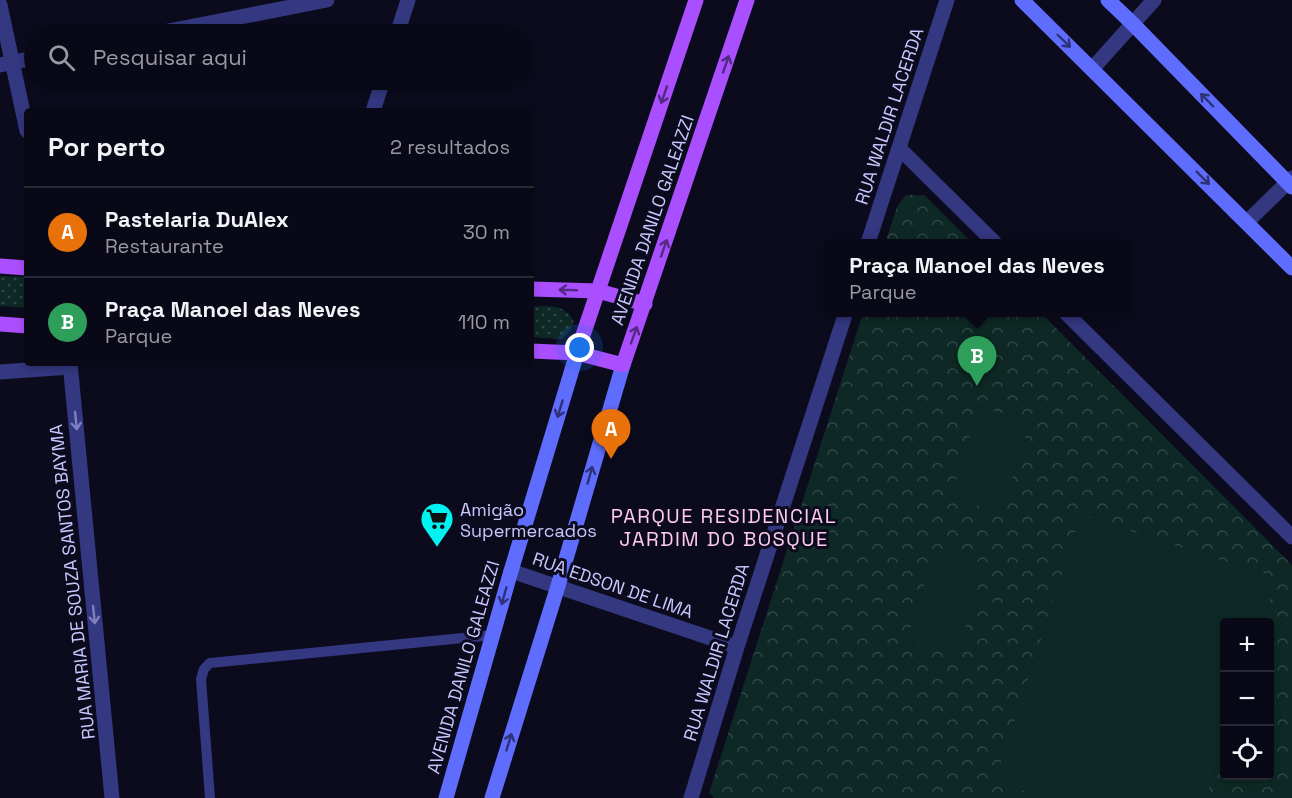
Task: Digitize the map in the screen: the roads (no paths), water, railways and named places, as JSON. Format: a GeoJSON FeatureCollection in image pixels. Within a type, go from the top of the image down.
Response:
{"type":"FeatureCollection","features":[{"type":"Feature","properties":{"kind":"main road","name":"AVENIDA DANILO GALEAZZI"},"geometry":{"type":"LineString","coordinates":[[446,798],[577,353],[696,0]]}},
{"type":"Feature","properties":{"kind":"main road","name":"AVENIDA DANILO GALEAZZI"},"geometry":{"type":"LineString","coordinates":[[492,798],[623,365],[747,0]]}},
{"type":"Feature","properties":{"kind":"main road"},"geometry":{"type":"LineString","coordinates":[[1022,0],[1292,268]]}},
{"type":"Feature","properties":{"kind":"main road"},"geometry":{"type":"LineString","coordinates":[[1108,0],[1291,182]]}},
{"type":"Feature","properties":{"kind":"main road"},"geometry":{"type":"LineString","coordinates":[[0,266],[24,268]]}},
{"type":"Feature","properties":{"kind":"main road"},"geometry":{"type":"LineString","coordinates":[[534,289],[598,291],[645,304]]}},
{"type":"Feature","properties":{"kind":"main road"},"geometry":{"type":"LineString","coordinates":[[0,324],[24,326]]}},
{"type":"Feature","properties":{"kind":"main road"},"geometry":{"type":"LineString","coordinates":[[534,351],[577,353],[623,365]]}},
{"type":"Feature","properties":{"kind":"street"},"geometry":{"type":"LineString","coordinates":[[204,24],[327,0]]}},
{"type":"Feature","properties":{"kind":"street"},"geometry":{"type":"LineString","coordinates":[[401,24],[408,0]]}},
{"type":"Feature","properties":{"kind":"street","name":"RUA WALDIR LACERDA"},"geometry":{"type":"LineString","coordinates":[[869,239],[948,0]]}},
{"type":"Feature","properties":{"kind":"street"},"geometry":{"type":"LineString","coordinates":[[1092,68],[1154,0]]}},
{"type":"Feature","properties":{"kind":"street"},"geometry":{"type":"LineString","coordinates":[[0,5],[6,64],[24,121]]}},
{"type":"Feature","properties":{"kind":"street"},"geometry":{"type":"LineString","coordinates":[[6,64],[24,60]]}},
{"type":"Feature","properties":{"kind":"street"},"geometry":{"type":"LineString","coordinates":[[374,108],[380,90]]}},
{"type":"Feature","properties":{"kind":"street"},"geometry":{"type":"LineString","coordinates":[[899,148],[991,239]]}},
{"type":"Feature","properties":{"kind":"street"},"geometry":{"type":"LineString","coordinates":[[1247,222],[1291,182]]}},
{"type":"Feature","properties":{"kind":"street","name":"RUA WALDIR LACERDA"},"geometry":{"type":"LineString","coordinates":[[691,798],[737,647],[844,317]]}},
{"type":"Feature","properties":{"kind":"street"},"geometry":{"type":"LineString","coordinates":[[1070,317],[1292,537]]}},
{"type":"Feature","properties":{"kind":"street"},"geometry":{"type":"LineString","coordinates":[[0,372],[60,366]]}},
{"type":"Feature","properties":{"kind":"street","name":"RUA MARIA DE SOUZA SANTOS BAYMA"},"geometry":{"type":"LineString","coordinates":[[70,366],[112,798]]}},
{"type":"Feature","properties":{"kind":"street","name":"RUA EDSON DE LIMA"},"geometry":{"type":"LineString","coordinates":[[511,571],[737,647]]}},
{"type":"Feature","properties":{"kind":"lane"},"geometry":{"type":"LineString","coordinates":[[210,798],[201,679],[204,669],[210,663],[493,635]]}},
{"type":"Feature","properties":{"kind":"place","name":"Praça Manoel das Neves"},"geometry":{"type":"Point","coordinates":[977,386]}},
{"type":"Feature","properties":{"kind":"place","name":"Pastelaria DuAlex"},"geometry":{"type":"Point","coordinates":[611,459]}},
{"type":"Feature","properties":{"kind":"place","name":"Amigão Supermercados"},"geometry":{"type":"Point","coordinates":[437,548]}},
{"type":"Feature","properties":{"kind":"district","name":"PARQUE RESIDENCIAL JARDIM DO BOSQUE"},"geometry":{"type":"Point","coordinates":[724,528]}}]}
